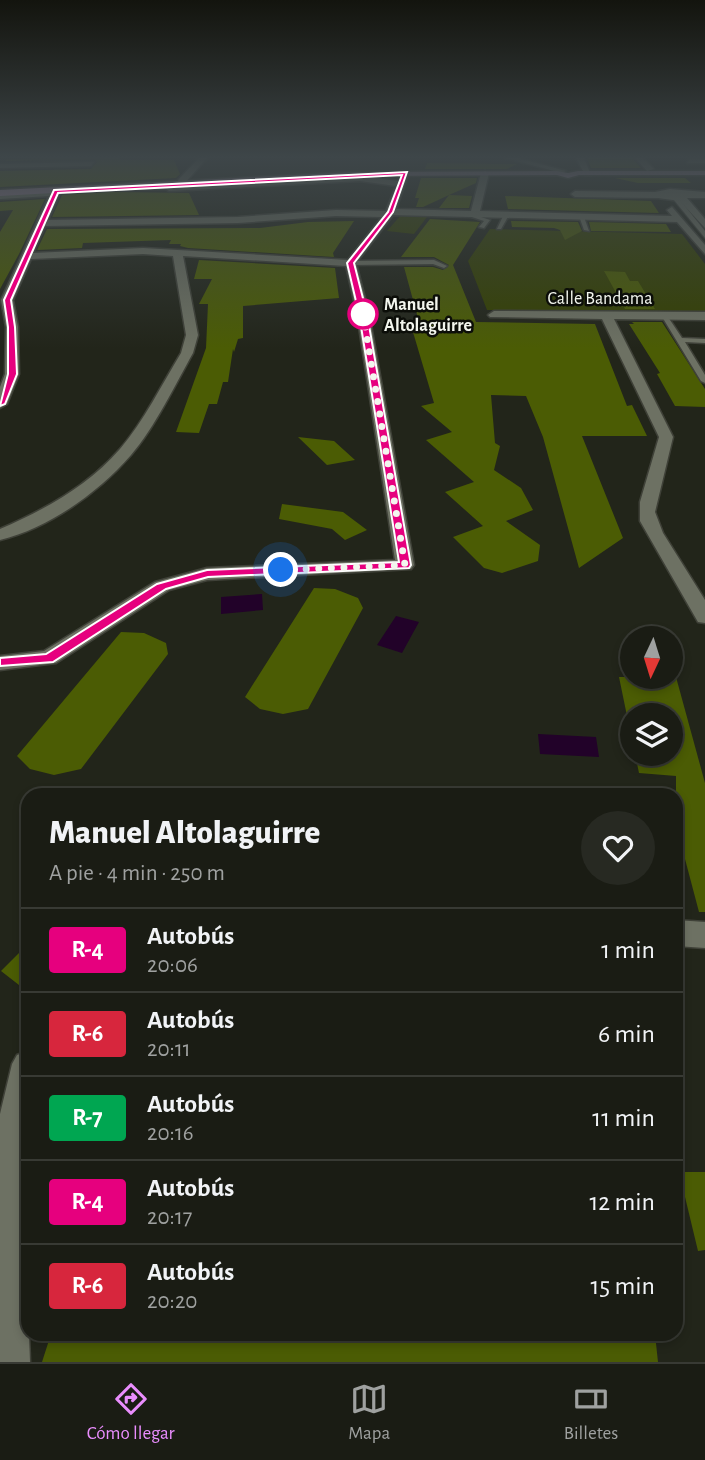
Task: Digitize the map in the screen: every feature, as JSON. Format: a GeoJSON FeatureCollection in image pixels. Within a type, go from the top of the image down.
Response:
{"type":"FeatureCollection","features":[{"type":"Feature","properties":{"kind":"street"},"geometry":{"type":"LineString","coordinates":[[0,404],[12,374],[5,360],[12,327],[4,298],[43,223],[137,222]]}},
{"type":"Feature","properties":{"kind":"street"},"geometry":{"type":"LineString","coordinates":[[351,263],[382,222]]}},
{"type":"Feature","properties":{"kind":"street"},"geometry":{"type":"LineString","coordinates":[[682,222],[705,251]]}},
{"type":"Feature","properties":{"kind":"street"},"geometry":{"type":"LineString","coordinates":[[25,256],[143,250],[351,263]]}},
{"type":"Feature","properties":{"kind":"street"},"geometry":{"type":"LineString","coordinates":[[0,535],[43,517],[92,484],[126,452],[163,394],[187,353],[192,335],[177,258],[180,252]]}},
{"type":"Feature","properties":{"kind":"street"},"geometry":{"type":"LineString","coordinates":[[0,663],[49,658],[162,586],[207,573],[405,565],[363,314],[351,263]]}},
{"type":"Feature","properties":{"kind":"street","name":"Calle Bandama"},"geometry":{"type":"LineString","coordinates":[[494,315],[705,316]]}},
{"type":"Feature","properties":{"kind":"street"},"geometry":{"type":"LineString","coordinates":[[606,315],[666,438],[666,451],[654,481],[647,514],[653,533],[678,569],[705,617]]}},
{"type":"Feature","properties":{"kind":"street"},"geometry":{"type":"LineString","coordinates":[[683,933],[705,935]]}},
{"type":"Feature","properties":{"kind":"street"},"geometry":{"type":"LineString","coordinates":[[11,1362],[6,1171],[21,1086]]}},
{"type":"Feature","properties":{"kind":"lane"},"geometry":{"type":"LineString","coordinates":[[482,227],[486,222]]}},
{"type":"Feature","properties":{"kind":"lane"},"geometry":{"type":"LineString","coordinates":[[499,228],[502,222]]}},
{"type":"Feature","properties":{"kind":"lane"},"geometry":{"type":"LineString","coordinates":[[585,222],[587,230]]}},
{"type":"Feature","properties":{"kind":"lane"},"geometry":{"type":"LineString","coordinates":[[400,262],[411,266]]}},
{"type":"Feature","properties":{"kind":"lane"},"geometry":{"type":"LineString","coordinates":[[351,263],[434,262],[443,266]]}},
{"type":"Feature","properties":{"kind":"lane"},"geometry":{"type":"LineString","coordinates":[[664,315],[705,381]]}},
{"type":"Feature","properties":{"kind":"lane"},"geometry":{"type":"LineString","coordinates":[[680,340],[705,341]]}},
{"type":"Feature","properties":{"kind":"green space"},"geometry":{"type":"Polygon","coordinates":[[[395,222],[424,222],[414,234],[387,231],[395,222]]]}},
{"type":"Feature","properties":{"kind":"green space"},"geometry":{"type":"Polygon","coordinates":[[[490,229],[682,234],[705,264],[705,311],[487,310],[468,261],[490,229]]]}},
{"type":"Feature","properties":{"kind":"shaded area"},"geometry":{"type":"Polygon","coordinates":[[[262,594],[263,610],[221,614],[221,597],[262,594]]]}},
{"type":"Feature","properties":{"kind":"shaded area"},"geometry":{"type":"Polygon","coordinates":[[[396,616],[419,622],[402,653],[377,645],[396,616]]]}},
{"type":"Feature","properties":{"kind":"shaded area"},"geometry":{"type":"Polygon","coordinates":[[[538,734],[596,737],[599,757],[540,754],[538,734]]]}},
{"type":"Feature","properties":{"kind":"building"},"geometry":{"type":"Polygon","coordinates":[[[6,222],[34,222],[0,289],[0,232],[6,222]]]}},
{"type":"Feature","properties":{"kind":"building"},"geometry":{"type":"Polygon","coordinates":[[[308,222],[354,222],[333,253],[334,257],[188,248],[180,246],[181,244],[169,244],[171,240],[83,243],[82,248],[37,250],[47,229],[260,228],[308,222]]]}},
{"type":"Feature","properties":{"kind":"building"},"geometry":{"type":"Polygon","coordinates":[[[428,222],[480,222],[453,265],[476,322],[595,324],[627,406],[632,405],[647,436],[582,436],[623,538],[579,568],[543,437],[526,396],[491,395],[495,443],[500,446],[494,470],[521,488],[533,510],[506,521],[540,545],[538,561],[502,573],[484,568],[453,537],[483,526],[445,492],[474,482],[426,440],[452,432],[421,406],[434,403],[410,322],[419,322],[404,267],[433,267],[443,270],[449,265],[434,257],[401,257],[428,222]]]}},
{"type":"Feature","properties":{"kind":"building"},"geometry":{"type":"Polygon","coordinates":[[[511,222],[578,222],[582,231],[565,240],[560,230],[554,228],[512,227],[511,222]]]}},
{"type":"Feature","properties":{"kind":"building"},"geometry":{"type":"Polygon","coordinates":[[[589,222],[666,224],[671,232],[591,231],[589,222]]]}},
{"type":"Feature","properties":{"kind":"building"},"geometry":{"type":"Polygon","coordinates":[[[199,260],[335,268],[339,298],[243,306],[243,338],[238,339],[234,352],[233,349],[228,382],[223,382],[217,404],[209,404],[199,433],[176,432],[206,348],[208,304],[199,304],[212,279],[194,279],[199,260]]]}},
{"type":"Feature","properties":{"kind":"building"},"geometry":{"type":"Polygon","coordinates":[[[604,271],[625,272],[630,281],[638,281],[655,309],[625,309],[604,271]]]}},
{"type":"Feature","properties":{"kind":"building"},"geometry":{"type":"Polygon","coordinates":[[[632,322],[662,322],[705,389],[705,407],[675,406],[657,374],[660,373],[629,324],[634,324],[632,322]]]}},
{"type":"Feature","properties":{"kind":"building"},"geometry":{"type":"Polygon","coordinates":[[[298,437],[334,441],[355,460],[327,465],[298,437]]]}},
{"type":"Feature","properties":{"kind":"building"},"geometry":{"type":"Polygon","coordinates":[[[282,504],[343,512],[367,530],[345,540],[332,529],[279,519],[282,504]]]}},
{"type":"Feature","properties":{"kind":"building"},"geometry":{"type":"Polygon","coordinates":[[[314,588],[335,589],[358,598],[363,608],[308,709],[283,714],[260,709],[245,697],[314,588]]]}},
{"type":"Feature","properties":{"kind":"building"},"geometry":{"type":"Polygon","coordinates":[[[121,632],[144,633],[166,643],[168,654],[81,769],[54,775],[30,769],[17,756],[121,632]]]}},
{"type":"Feature","properties":{"kind":"building"},"geometry":{"type":"Polygon","coordinates":[[[622,690],[680,690],[705,783],[705,912],[699,912],[683,851],[683,788],[676,788],[676,776],[639,773],[638,766],[683,766],[683,703],[624,703],[622,690]]]}},
{"type":"Feature","properties":{"kind":"building"},"geometry":{"type":"Polygon","coordinates":[[[21,951],[21,987],[1,971],[21,951]]]}},
{"type":"Feature","properties":{"kind":"building"},"geometry":{"type":"Polygon","coordinates":[[[683,1172],[705,1172],[705,1250],[698,1251],[683,1189],[683,1172]]]}},
{"type":"Feature","properties":{"kind":"building"},"geometry":{"type":"Polygon","coordinates":[[[49,1341],[656,1341],[658,1362],[42,1362],[49,1341]]]}},
{"type":"Feature","properties":{"kind":"bus line","name":"R-4"},"geometry":{"type":"LineString","coordinates":[[0,404],[12,374],[12,327],[7,300],[25,256],[44,222]]}},
{"type":"Feature","properties":{"kind":"bus line","name":"R-4"},"geometry":{"type":"LineString","coordinates":[[0,663],[49,658],[162,586],[207,573],[405,565],[363,314],[351,263],[381,222]]}},
{"type":"Feature","properties":{"kind":"place","name":"Manuel Altolaguirre"},"geometry":{"type":"Point","coordinates":[363,314]}},
{"type":"Feature","properties":{"kind":"route"},"geometry":{"type":"LineString","coordinates":[[281,570],[405,565],[363,314]]}}]}
